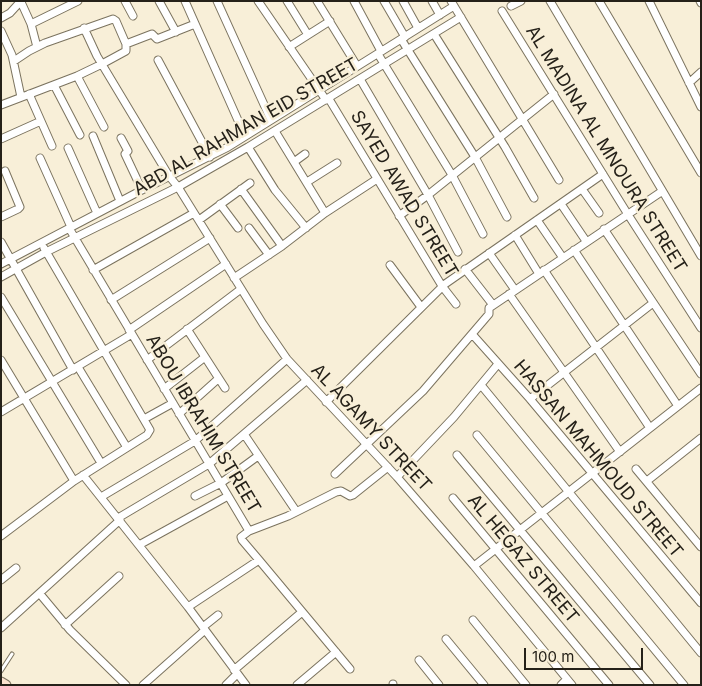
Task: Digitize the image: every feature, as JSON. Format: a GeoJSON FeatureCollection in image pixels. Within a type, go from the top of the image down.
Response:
{"type":"FeatureCollection","features":[{"type":"Feature","properties":{"kind":"street"},"geometry":{"type":"LineString","coordinates":[[1,18],[10,13],[21,1],[31,24],[37,47]]}},
{"type":"Feature","properties":{"kind":"street"},"geometry":{"type":"LineString","coordinates":[[31,24],[78,1]]}},
{"type":"Feature","properties":{"kind":"street"},"geometry":{"type":"LineString","coordinates":[[125,1],[133,16]]}},
{"type":"Feature","properties":{"kind":"street"},"geometry":{"type":"LineString","coordinates":[[159,1],[176,32]]}},
{"type":"Feature","properties":{"kind":"street"},"geometry":{"type":"LineString","coordinates":[[185,1],[245,136]]}},
{"type":"Feature","properties":{"kind":"street"},"geometry":{"type":"LineString","coordinates":[[217,1],[271,120]]}},
{"type":"Feature","properties":{"kind":"street","name":"SAYED AWAD STREET"},"geometry":{"type":"LineString","coordinates":[[258,1],[327,100],[442,286],[456,304]]}},
{"type":"Feature","properties":{"kind":"street"},"geometry":{"type":"LineString","coordinates":[[287,1],[308,35]]}},
{"type":"Feature","properties":{"kind":"street"},"geometry":{"type":"LineString","coordinates":[[317,1],[357,66]]}},
{"type":"Feature","properties":{"kind":"street"},"geometry":{"type":"LineString","coordinates":[[354,1],[380,52],[384,64],[452,175],[483,234]]}},
{"type":"Feature","properties":{"kind":"street"},"geometry":{"type":"LineString","coordinates":[[384,1],[408,50],[475,157],[507,217]]}},
{"type":"Feature","properties":{"kind":"street"},"geometry":{"type":"LineString","coordinates":[[403,1],[418,28]]}},
{"type":"Feature","properties":{"kind":"street"},"geometry":{"type":"LineString","coordinates":[[432,1],[440,15]]}},
{"type":"Feature","properties":{"kind":"street"},"geometry":{"type":"LineString","coordinates":[[511,6],[521,1]]}},
{"type":"Feature","properties":{"kind":"street"},"geometry":{"type":"LineString","coordinates":[[550,1],[661,192],[701,256]]}},
{"type":"Feature","properties":{"kind":"street"},"geometry":{"type":"LineString","coordinates":[[599,1],[701,174]]}},
{"type":"Feature","properties":{"kind":"street"},"geometry":{"type":"LineString","coordinates":[[649,1],[701,107]]}},
{"type":"Feature","properties":{"kind":"street"},"geometry":{"type":"LineString","coordinates":[[453,3],[559,180]]}},
{"type":"Feature","properties":{"kind":"street","name":"ABD AL RAHMAN EID STREET"},"geometry":{"type":"LineString","coordinates":[[1,264],[120,201],[210,157],[440,15],[453,3]]}},
{"type":"Feature","properties":{"kind":"street","name":"AL MADINA AL MNOURA STREET"},"geometry":{"type":"LineString","coordinates":[[502,11],[627,213],[701,328]]}},
{"type":"Feature","properties":{"kind":"street","name":"ABD AL RAHMAN EID STREET"},"geometry":{"type":"LineString","coordinates":[[1,277],[46,252],[178,187],[248,148],[461,16]]}},
{"type":"Feature","properties":{"kind":"street"},"geometry":{"type":"LineString","coordinates":[[1,105],[77,76],[102,64],[126,51],[126,44],[116,21],[113,19],[84,28],[37,47],[14,61]]}},
{"type":"Feature","properties":{"kind":"street"},"geometry":{"type":"LineString","coordinates":[[289,47],[330,21]]}},
{"type":"Feature","properties":{"kind":"street"},"geometry":{"type":"LineString","coordinates":[[126,44],[152,34],[157,39],[195,24]]}},
{"type":"Feature","properties":{"kind":"street","name":"AL AGAMY STREET"},"geometry":{"type":"LineString","coordinates":[[84,28],[93,49],[169,176],[178,187],[287,359],[397,477],[474,566],[569,682]]}},
{"type":"Feature","properties":{"kind":"street"},"geometry":{"type":"LineString","coordinates":[[1,31],[14,61],[21,97]]}},
{"type":"Feature","properties":{"kind":"street"},"geometry":{"type":"LineString","coordinates":[[434,34],[499,137],[534,198]]}},
{"type":"Feature","properties":{"kind":"street"},"geometry":{"type":"LineString","coordinates":[[158,60],[210,157]]}},
{"type":"Feature","properties":{"kind":"street"},"geometry":{"type":"LineString","coordinates":[[689,83],[701,72]]}},
{"type":"Feature","properties":{"kind":"street"},"geometry":{"type":"LineString","coordinates":[[77,76],[104,127]]}},
{"type":"Feature","properties":{"kind":"street"},"geometry":{"type":"LineString","coordinates":[[360,80],[428,195],[458,252]]}},
{"type":"Feature","properties":{"kind":"street"},"geometry":{"type":"LineString","coordinates":[[54,85],[80,136]]}},
{"type":"Feature","properties":{"kind":"street"},"geometry":{"type":"LineString","coordinates":[[29,94],[52,146]]}},
{"type":"Feature","properties":{"kind":"street"},"geometry":{"type":"LineString","coordinates":[[399,216],[554,94]]}},
{"type":"Feature","properties":{"kind":"street"},"geometry":{"type":"LineString","coordinates":[[1,139],[41,121]]}},
{"type":"Feature","properties":{"kind":"street"},"geometry":{"type":"LineString","coordinates":[[275,131],[326,213]]}},
{"type":"Feature","properties":{"kind":"street"},"geometry":{"type":"LineString","coordinates":[[93,136],[120,201]]}},
{"type":"Feature","properties":{"kind":"street"},"geometry":{"type":"LineString","coordinates":[[121,138],[128,151],[124,154],[142,190]]}},
{"type":"Feature","properties":{"kind":"street"},"geometry":{"type":"LineString","coordinates":[[68,148],[97,213]]}},
{"type":"Feature","properties":{"kind":"street"},"geometry":{"type":"LineString","coordinates":[[248,148],[275,190],[306,228]]}},
{"type":"Feature","properties":{"kind":"street"},"geometry":{"type":"LineString","coordinates":[[294,162],[305,154]]}},
{"type":"Feature","properties":{"kind":"street","name":"ABOU IBRAHIM STREET"},"geometry":{"type":"LineString","coordinates":[[40,158],[74,238],[249,532],[242,535],[242,539],[350,670]]}},
{"type":"Feature","properties":{"kind":"street"},"geometry":{"type":"LineString","coordinates":[[306,182],[337,163]]}},
{"type":"Feature","properties":{"kind":"street"},"geometry":{"type":"LineString","coordinates":[[1,216],[18,209],[20,206],[5,171]]}},
{"type":"Feature","properties":{"kind":"street"},"geometry":{"type":"LineString","coordinates":[[326,402],[442,286],[603,174]]}},
{"type":"Feature","properties":{"kind":"street"},"geometry":{"type":"LineString","coordinates":[[234,278],[377,179]]}},
{"type":"Feature","properties":{"kind":"street"},"geometry":{"type":"LineString","coordinates":[[199,220],[250,183]]}},
{"type":"Feature","properties":{"kind":"street"},"geometry":{"type":"LineString","coordinates":[[241,189],[282,246]]}},
{"type":"Feature","properties":{"kind":"street"},"geometry":{"type":"LineString","coordinates":[[582,189],[598,214]]}},
{"type":"Feature","properties":{"kind":"street"},"geometry":{"type":"LineString","coordinates":[[335,474],[423,391],[489,314],[488,309],[627,213],[661,192]]}},
{"type":"Feature","properties":{"kind":"street"},"geometry":{"type":"LineString","coordinates":[[220,204],[238,228]]}},
{"type":"Feature","properties":{"kind":"street"},"geometry":{"type":"LineString","coordinates":[[561,204],[586,241]]}},
{"type":"Feature","properties":{"kind":"street"},"geometry":{"type":"LineString","coordinates":[[93,270],[194,213]]}},
{"type":"Feature","properties":{"kind":"street"},"geometry":{"type":"LineString","coordinates":[[537,220],[563,258]]}},
{"type":"Feature","properties":{"kind":"street"},"geometry":{"type":"LineString","coordinates":[[249,228],[269,255]]}},
{"type":"Feature","properties":{"kind":"street"},"geometry":{"type":"LineString","coordinates":[[604,229],[701,374]]}},
{"type":"Feature","properties":{"kind":"street"},"geometry":{"type":"LineString","coordinates":[[515,236],[596,348],[650,428]]}},
{"type":"Feature","properties":{"kind":"street"},"geometry":{"type":"LineString","coordinates":[[111,300],[210,238]]}},
{"type":"Feature","properties":{"kind":"street"},"geometry":{"type":"LineString","coordinates":[[1,242],[9,259],[75,368],[126,446]]}},
{"type":"Feature","properties":{"kind":"street"},"geometry":{"type":"LineString","coordinates":[[1,536],[74,481],[126,446],[147,435],[150,430],[41,242]]}},
{"type":"Feature","properties":{"kind":"street"},"geometry":{"type":"LineString","coordinates":[[574,250],[678,406]]}},
{"type":"Feature","properties":{"kind":"street"},"geometry":{"type":"LineString","coordinates":[[489,254],[564,372],[620,452]]}},
{"type":"Feature","properties":{"kind":"street"},"geometry":{"type":"LineString","coordinates":[[1,412],[104,351],[226,264]]}},
{"type":"Feature","properties":{"kind":"street"},"geometry":{"type":"LineString","coordinates":[[390,265],[422,307]]}},
{"type":"Feature","properties":{"kind":"street"},"geometry":{"type":"LineString","coordinates":[[465,270],[493,305]]}},
{"type":"Feature","properties":{"kind":"street"},"geometry":{"type":"LineString","coordinates":[[147,360],[241,289]]}},
{"type":"Feature","properties":{"kind":"street"},"geometry":{"type":"LineString","coordinates":[[1,297],[101,463]]}},
{"type":"Feature","properties":{"kind":"street"},"geometry":{"type":"LineString","coordinates":[[530,399],[653,303]]}},
{"type":"Feature","properties":{"kind":"street"},"geometry":{"type":"LineString","coordinates":[[187,330],[224,388]]}},
{"type":"Feature","properties":{"kind":"street","name":"HASSAN MAHMOUD STREET"},"geometry":{"type":"LineString","coordinates":[[472,334],[530,399],[701,603]]}},
{"type":"Feature","properties":{"kind":"street"},"geometry":{"type":"LineString","coordinates":[[164,389],[205,357]]}},
{"type":"Feature","properties":{"kind":"street"},"geometry":{"type":"LineString","coordinates":[[101,497],[195,441],[287,359]]}},
{"type":"Feature","properties":{"kind":"street"},"geometry":{"type":"LineString","coordinates":[[1,360],[74,481]]}},
{"type":"Feature","properties":{"kind":"street"},"geometry":{"type":"LineString","coordinates":[[397,477],[443,429],[498,364]]}},
{"type":"Feature","properties":{"kind":"street"},"geometry":{"type":"LineString","coordinates":[[179,414],[218,379]]}},
{"type":"Feature","properties":{"kind":"street"},"geometry":{"type":"LineString","coordinates":[[1,628],[119,519],[209,464],[306,380]]}},
{"type":"Feature","properties":{"kind":"street"},"geometry":{"type":"LineString","coordinates":[[480,385],[701,653]]}},
{"type":"Feature","properties":{"kind":"street"},"geometry":{"type":"LineString","coordinates":[[474,566],[701,388]]}},
{"type":"Feature","properties":{"kind":"street"},"geometry":{"type":"LineString","coordinates":[[144,419],[173,404]]}},
{"type":"Feature","properties":{"kind":"street"},"geometry":{"type":"LineString","coordinates":[[244,434],[296,511]]}},
{"type":"Feature","properties":{"kind":"street"},"geometry":{"type":"LineString","coordinates":[[477,435],[684,685]]}},
{"type":"Feature","properties":{"kind":"street"},"geometry":{"type":"LineString","coordinates":[[646,481],[701,438]]}},
{"type":"Feature","properties":{"kind":"street"},"geometry":{"type":"LineString","coordinates":[[457,455],[650,685]]}},
{"type":"Feature","properties":{"kind":"street"},"geometry":{"type":"LineString","coordinates":[[195,496],[221,484],[258,456]]}},
{"type":"Feature","properties":{"kind":"street"},"geometry":{"type":"LineString","coordinates":[[249,532],[336,492],[341,491],[350,496],[353,495],[388,467]]}},
{"type":"Feature","properties":{"kind":"street"},"geometry":{"type":"LineString","coordinates":[[636,468],[701,547]]}},
{"type":"Feature","properties":{"kind":"street"},"geometry":{"type":"LineString","coordinates":[[83,475],[188,607],[246,685]]}},
{"type":"Feature","properties":{"kind":"street"},"geometry":{"type":"LineString","coordinates":[[139,545],[228,496]]}},
{"type":"Feature","properties":{"kind":"street","name":"AL HEGAZ STREET"},"geometry":{"type":"LineString","coordinates":[[453,498],[609,685]]}},
{"type":"Feature","properties":{"kind":"street"},"geometry":{"type":"LineString","coordinates":[[188,607],[259,560]]}},
{"type":"Feature","properties":{"kind":"street"},"geometry":{"type":"LineString","coordinates":[[1,580],[16,568]]}},
{"type":"Feature","properties":{"kind":"street"},"geometry":{"type":"LineString","coordinates":[[65,625],[119,576]]}},
{"type":"Feature","properties":{"kind":"street"},"geometry":{"type":"LineString","coordinates":[[40,594],[65,625],[126,685]]}},
{"type":"Feature","properties":{"kind":"street"},"geometry":{"type":"LineString","coordinates":[[226,685],[235,672],[302,612]]}},
{"type":"Feature","properties":{"kind":"street"},"geometry":{"type":"LineString","coordinates":[[143,685],[218,614]]}},
{"type":"Feature","properties":{"kind":"street"},"geometry":{"type":"LineString","coordinates":[[473,620],[526,685]]}},
{"type":"Feature","properties":{"kind":"street"},"geometry":{"type":"LineString","coordinates":[[446,639],[484,685]]}},
{"type":"Feature","properties":{"kind":"street"},"geometry":{"type":"LineString","coordinates":[[297,685],[336,652]]}},
{"type":"Feature","properties":{"kind":"street"},"geometry":{"type":"LineString","coordinates":[[419,660],[439,685]]}},
{"type":"Feature","properties":{"kind":"street"},"geometry":{"type":"LineString","coordinates":[[1,682],[6,685]]}},
{"type":"Feature","properties":{"kind":"street"},"geometry":{"type":"LineString","coordinates":[[561,685],[569,682]]}},
{"type":"Feature","properties":{"kind":"lane"},"geometry":{"type":"LineString","coordinates":[[1,671],[12,654]]}}]}
